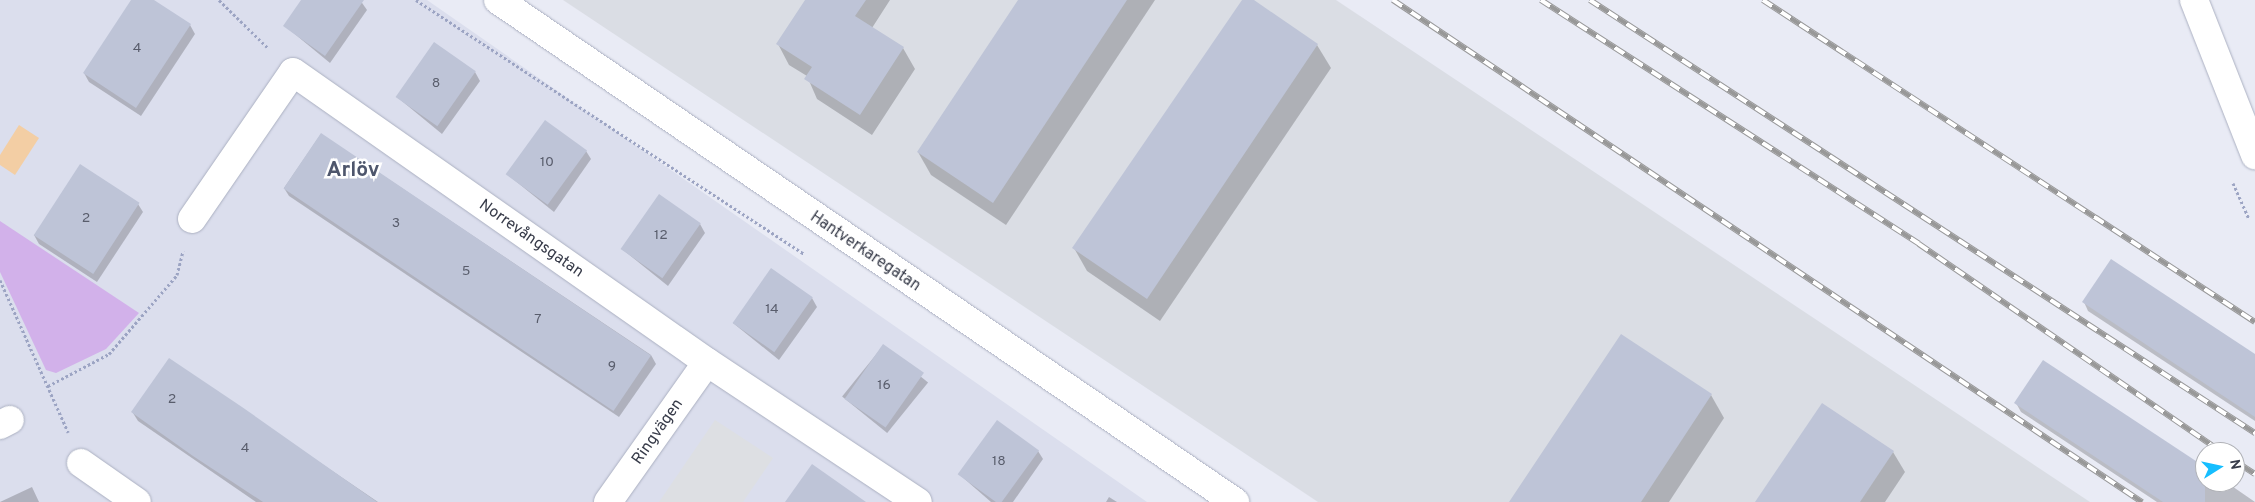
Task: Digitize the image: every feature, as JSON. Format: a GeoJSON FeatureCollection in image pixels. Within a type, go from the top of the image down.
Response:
{"type":"FeatureCollection","features":[{"type":"Feature","properties":{"kind":"street","name":"Hantverkaregatan"},"geometry":{"type":"LineString","coordinates":[[498,0],[1235,502]]}},
{"type":"Feature","properties":{"kind":"street"},"geometry":{"type":"LineString","coordinates":[[2194,0],[2255,156]]}},
{"type":"Feature","properties":{"kind":"street"},"geometry":{"type":"LineString","coordinates":[[192,219],[293,72]]}},
{"type":"Feature","properties":{"kind":"street","name":"Norrevångsgatan"},"geometry":{"type":"LineString","coordinates":[[293,72],[707,362],[918,502]]}},
{"type":"Feature","properties":{"kind":"street","name":"Ringvägen"},"geometry":{"type":"LineString","coordinates":[[608,502],[707,362]]}},
{"type":"Feature","properties":{"kind":"street"},"geometry":{"type":"LineString","coordinates":[[81,463],[138,502]]}},
{"type":"Feature","properties":{"kind":"path"},"geometry":{"type":"LineString","coordinates":[[219,0],[293,72]]}},
{"type":"Feature","properties":{"kind":"path"},"geometry":{"type":"LineString","coordinates":[[416,0],[807,256]]}},
{"type":"Feature","properties":{"kind":"path"},"geometry":{"type":"LineString","coordinates":[[0,280],[48,386],[109,354],[177,274],[192,219]]}},
{"type":"Feature","properties":{"kind":"shaded area"},"geometry":{"type":"Polygon","coordinates":[[[0,0],[427,0],[1147,502],[0,502],[0,0]]]}},
{"type":"Feature","properties":{"kind":"shaded area"},"geometry":{"type":"Polygon","coordinates":[[[563,0],[1336,0],[2090,502],[1318,502],[563,0]]]}},
{"type":"Feature","properties":{"kind":"shaded area"},"geometry":{"type":"Polygon","coordinates":[[[19,125],[39,138],[15,175],[0,165],[0,155],[19,125]]]}},
{"type":"Feature","properties":{"kind":"shaded area"},"geometry":{"type":"Polygon","coordinates":[[[0,221],[139,313],[106,349],[56,373],[46,370],[0,272],[0,221]]]}},
{"type":"Feature","properties":{"kind":"shaded area"},"geometry":{"type":"Polygon","coordinates":[[[715,420],[773,458],[743,502],[659,502],[715,420]]]}},
{"type":"Feature","properties":{"kind":"building"},"geometry":{"type":"Polygon","coordinates":[[[131,0],[154,0],[191,24],[136,108],[83,73],[131,0]]]}},
{"type":"Feature","properties":{"kind":"building"},"geometry":{"type":"Polygon","coordinates":[[[301,0],[364,0],[325,56],[283,26],[301,0]]]}},
{"type":"Feature","properties":{"kind":"building"},"geometry":{"type":"Polygon","coordinates":[[[805,0],[866,0],[855,16],[904,47],[860,115],[804,79],[812,67],[776,44],[805,0]]]}},
{"type":"Feature","properties":{"kind":"building"},"geometry":{"type":"Polygon","coordinates":[[[1018,0],[1127,0],[993,203],[917,152],[1018,0]]]}},
{"type":"Feature","properties":{"kind":"building"},"geometry":{"type":"Polygon","coordinates":[[[1242,0],[1254,0],[1318,44],[1147,299],[1072,248],[1242,0]]]}},
{"type":"Feature","properties":{"kind":"building"},"geometry":{"type":"Polygon","coordinates":[[[434,42],[476,71],[437,126],[396,97],[434,42]]]}},
{"type":"Feature","properties":{"kind":"building"},"geometry":{"type":"Polygon","coordinates":[[[545,120],[587,151],[548,205],[506,174],[545,120]]]}},
{"type":"Feature","properties":{"kind":"building"},"geometry":{"type":"Polygon","coordinates":[[[321,133],[651,356],[613,411],[284,189],[321,133]]]}},
{"type":"Feature","properties":{"kind":"building"},"geometry":{"type":"Polygon","coordinates":[[[80,164],[140,203],[93,274],[34,235],[80,164]]]}},
{"type":"Feature","properties":{"kind":"building"},"geometry":{"type":"Polygon","coordinates":[[[659,194],[701,223],[662,278],[621,249],[659,194]]]}},
{"type":"Feature","properties":{"kind":"building"},"geometry":{"type":"Polygon","coordinates":[[[2111,259],[2255,354],[2255,417],[2082,302],[2111,259]]]}},
{"type":"Feature","properties":{"kind":"building"},"geometry":{"type":"Polygon","coordinates":[[[771,268],[813,297],[774,352],[733,323],[771,268]]]}},
{"type":"Feature","properties":{"kind":"building"},"geometry":{"type":"Polygon","coordinates":[[[1621,334],[1712,394],[1641,502],[1509,502],[1621,334]]]}},
{"type":"Feature","properties":{"kind":"building"},"geometry":{"type":"Polygon","coordinates":[[[883,344],[924,373],[886,428],[845,399],[883,344]]]}},
{"type":"Feature","properties":{"kind":"building"},"geometry":{"type":"Polygon","coordinates":[[[169,358],[377,502],[263,502],[193,456],[131,412],[169,358]]]}},
{"type":"Feature","properties":{"kind":"building"},"geometry":{"type":"Polygon","coordinates":[[[2043,360],[2195,460],[2195,492],[2205,492],[2205,502],[2163,502],[2014,403],[2043,360]]]}},
{"type":"Feature","properties":{"kind":"building"},"geometry":{"type":"Polygon","coordinates":[[[1822,403],[1894,451],[1860,502],[1755,502],[1822,403]]]}},
{"type":"Feature","properties":{"kind":"building"},"geometry":{"type":"Polygon","coordinates":[[[997,420],[1039,451],[1002,502],[996,502],[958,474],[997,420]]]}},
{"type":"Feature","properties":{"kind":"building"},"geometry":{"type":"Polygon","coordinates":[[[812,464],[866,502],[785,502],[812,464]]]}},
{"type":"Feature","properties":{"kind":"railway"},"geometry":{"type":"LineString","coordinates":[[1393,0],[2142,502]]}},
{"type":"Feature","properties":{"kind":"railway"},"geometry":{"type":"LineString","coordinates":[[1541,0],[1919,244],[2207,442]]}},
{"type":"Feature","properties":{"kind":"railway"},"geometry":{"type":"LineString","coordinates":[[1590,0],[2255,433]]}},
{"type":"Feature","properties":{"kind":"railway"},"geometry":{"type":"LineString","coordinates":[[1763,0],[2255,322]]}},
{"type":"Feature","properties":{"kind":"railway"},"geometry":{"type":"LineString","coordinates":[[2245,468],[2255,474]]}},
{"type":"Feature","properties":{"kind":"district","name":"Arlöv"},"geometry":{"type":"Point","coordinates":[353,171]}}]}
